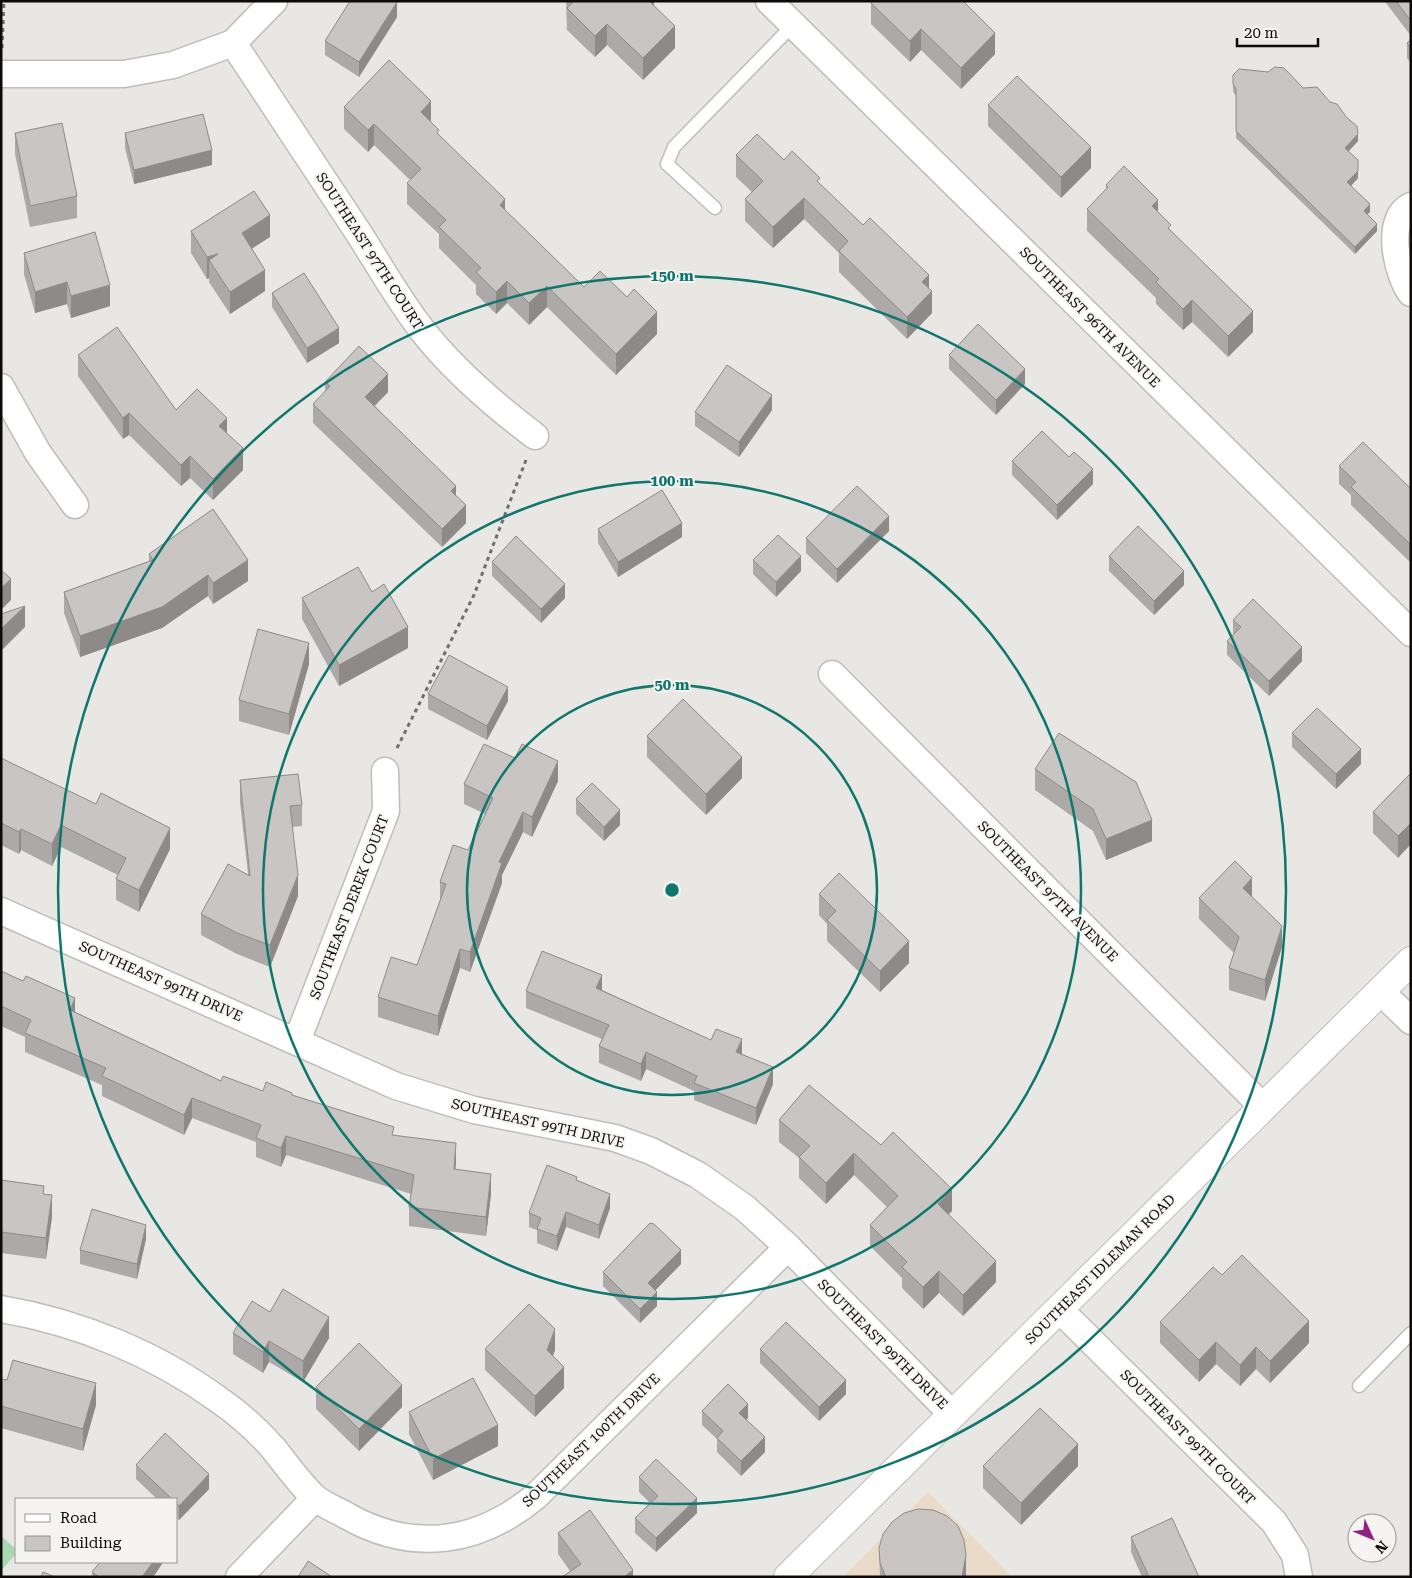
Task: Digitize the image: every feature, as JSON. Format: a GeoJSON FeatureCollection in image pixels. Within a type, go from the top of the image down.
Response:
{"type":"FeatureCollection","features":[{"type":"Feature","properties":{"kind":"main road","name":"SOUTHEAST IDLEMAN ROAD"},"geometry":{"type":"LineString","coordinates":[[788,1577],[1411,961]]}},
{"type":"Feature","properties":{"kind":"street"},"geometry":{"type":"LineString","coordinates":[[1,74],[132,74],[173,65],[233,43],[274,1]]}},
{"type":"Feature","properties":{"kind":"street","name":"SOUTHEAST 96TH AVENUE"},"geometry":{"type":"LineString","coordinates":[[769,1],[1411,633]]}},
{"type":"Feature","properties":{"kind":"street","name":"SOUTHEAST 97TH COURT"},"geometry":{"type":"LineString","coordinates":[[233,43],[359,234],[383,276],[422,331],[461,374],[497,407],[535,436]]}},
{"type":"Feature","properties":{"kind":"street"},"geometry":{"type":"LineString","coordinates":[[1411,206],[1406,208],[1395,226],[1394,251],[1411,293]]}},
{"type":"Feature","properties":{"kind":"street"},"geometry":{"type":"LineString","coordinates":[[1,387],[38,453],[75,505]]}},
{"type":"Feature","properties":{"kind":"street","name":"SOUTHEAST 97TH AVENUE"},"geometry":{"type":"LineString","coordinates":[[832,674],[1263,1107]]}},
{"type":"Feature","properties":{"kind":"street","name":"SOUTHEAST DEREK COURT"},"geometry":{"type":"LineString","coordinates":[[298,1041],[386,812],[385,771]]}},
{"type":"Feature","properties":{"kind":"street","name":"SOUTHEAST 99TH DRIVE"},"geometry":{"type":"LineString","coordinates":[[1,911],[396,1086],[474,1110],[615,1138],[651,1151],[698,1175],[745,1208],[788,1247],[952,1414]]}},
{"type":"Feature","properties":{"kind":"street"},"geometry":{"type":"LineString","coordinates":[[1380,991],[1411,1021]]}},
{"type":"Feature","properties":{"kind":"street","name":"SOUTHEAST 100TH DRIVE"},"geometry":{"type":"LineString","coordinates":[[1,1309],[26,1313],[73,1326],[162,1364],[220,1400],[271,1446],[315,1498],[377,1530],[400,1537],[451,1538],[477,1532],[499,1522],[536,1496],[788,1247]]}},
{"type":"Feature","properties":{"kind":"street","name":"SOUTHEAST 99TH COURT"},"geometry":{"type":"LineString","coordinates":[[1060,1310],[1274,1522],[1294,1555],[1299,1577]]}},
{"type":"Feature","properties":{"kind":"street"},"geometry":{"type":"LineString","coordinates":[[239,1577],[315,1498]]}},
{"type":"Feature","properties":{"kind":"lane"},"geometry":{"type":"LineString","coordinates":[[715,208],[667,164],[674,147],[793,25]]}},
{"type":"Feature","properties":{"kind":"lane"},"geometry":{"type":"LineString","coordinates":[[1359,1386],[1411,1333]]}},
{"type":"Feature","properties":{"kind":"path"},"geometry":{"type":"LineString","coordinates":[[2,54],[4,1]]}},
{"type":"Feature","properties":{"kind":"path"},"geometry":{"type":"LineString","coordinates":[[385,771],[474,595],[535,436]]}},
{"type":"Feature","properties":{"kind":"shaded area"},"geometry":{"type":"Polygon","coordinates":[[[928,1492],[1012,1577],[843,1577],[928,1492]]]}},
{"type":"Feature","properties":{"kind":"green space"},"geometry":{"type":"Polygon","coordinates":[[[1,1536],[15,1548],[15,1555],[1,1571],[1,1536]]]}},
{"type":"Feature","properties":{"kind":"building"},"geometry":{"type":"Polygon","coordinates":[[[350,1],[397,2],[359,62],[325,41],[350,1]]]}},
{"type":"Feature","properties":{"kind":"building"},"geometry":{"type":"Polygon","coordinates":[[[572,1],[649,1],[675,26],[643,58],[607,24],[595,36],[567,8],[572,1]]]}},
{"type":"Feature","properties":{"kind":"building"},"geometry":{"type":"Polygon","coordinates":[[[873,1],[963,1],[995,33],[961,68],[921,29],[910,41],[871,3],[873,1]]]}},
{"type":"Feature","properties":{"kind":"building"},"geometry":{"type":"Polygon","coordinates":[[[1396,1],[1411,1],[1411,21],[1396,1]]]}},
{"type":"Feature","properties":{"kind":"building"},"geometry":{"type":"Polygon","coordinates":[[[1411,40],[1411,49],[1407,43],[1411,40]]]}},
{"type":"Feature","properties":{"kind":"building"},"geometry":{"type":"Polygon","coordinates":[[[389,60],[431,101],[421,112],[439,130],[437,133],[505,199],[500,205],[584,287],[600,271],[627,297],[634,289],[657,312],[616,354],[547,286],[529,303],[507,281],[496,292],[476,272],[481,268],[439,227],[446,220],[407,183],[421,169],[374,124],[368,130],[344,107],[389,60]]]}},
{"type":"Feature","properties":{"kind":"building"},"geometry":{"type":"Polygon","coordinates":[[[1275,67],[1284,68],[1303,88],[1317,87],[1330,102],[1337,104],[1347,118],[1357,126],[1358,134],[1345,148],[1358,160],[1358,171],[1347,182],[1370,204],[1364,211],[1377,224],[1355,247],[1236,131],[1236,89],[1233,84],[1233,75],[1239,69],[1268,72],[1275,67]]]}},
{"type":"Feature","properties":{"kind":"building"},"geometry":{"type":"Polygon","coordinates":[[[1017,76],[1091,147],[1061,177],[988,105],[1017,76]]]}},
{"type":"Feature","properties":{"kind":"building"},"geometry":{"type":"Polygon","coordinates":[[[203,114],[212,150],[134,170],[125,133],[203,114]]]}},
{"type":"Feature","properties":{"kind":"building"},"geometry":{"type":"Polygon","coordinates":[[[62,123],[77,196],[30,206],[15,133],[62,123]]]}},
{"type":"Feature","properties":{"kind":"building"},"geometry":{"type":"Polygon","coordinates":[[[757,134],[784,160],[792,151],[820,178],[817,181],[863,225],[870,218],[929,275],[922,282],[932,291],[907,317],[839,251],[848,241],[804,198],[773,227],[745,199],[763,181],[736,155],[757,134]]]}},
{"type":"Feature","properties":{"kind":"building"},"geometry":{"type":"Polygon","coordinates":[[[1124,166],[1158,200],[1152,206],[1171,225],[1168,228],[1253,311],[1228,336],[1192,300],[1183,309],[1156,282],[1159,279],[1087,209],[1108,187],[1106,185],[1124,166]]]}},
{"type":"Feature","properties":{"kind":"building"},"geometry":{"type":"Polygon","coordinates":[[[254,191],[270,215],[242,233],[265,270],[230,292],[209,260],[218,254],[207,257],[191,231],[254,191]]]}},
{"type":"Feature","properties":{"kind":"building"},"geometry":{"type":"Polygon","coordinates":[[[95,232],[110,285],[71,296],[67,282],[35,292],[24,253],[95,232]]]}},
{"type":"Feature","properties":{"kind":"building"},"geometry":{"type":"Polygon","coordinates":[[[304,273],[339,328],[307,348],[272,293],[304,273]]]}},
{"type":"Feature","properties":{"kind":"building"},"geometry":{"type":"Polygon","coordinates":[[[978,324],[1025,369],[996,400],[949,355],[978,324]]]}},
{"type":"Feature","properties":{"kind":"building"},"geometry":{"type":"Polygon","coordinates":[[[117,327],[176,410],[197,389],[227,418],[219,426],[243,448],[213,479],[190,456],[181,465],[129,413],[123,418],[78,355],[117,327]]]}},
{"type":"Feature","properties":{"kind":"building"},"geometry":{"type":"Polygon","coordinates":[[[359,346],[388,374],[365,397],[456,486],[451,491],[466,505],[442,529],[313,404],[330,386],[325,382],[359,346]]]}},
{"type":"Feature","properties":{"kind":"building"},"geometry":{"type":"Polygon","coordinates":[[[727,365],[772,395],[739,442],[695,412],[727,365]]]}},
{"type":"Feature","properties":{"kind":"building"},"geometry":{"type":"Polygon","coordinates":[[[1042,431],[1069,457],[1074,452],[1093,469],[1057,505],[1012,461],[1042,431]]]}},
{"type":"Feature","properties":{"kind":"building"},"geometry":{"type":"Polygon","coordinates":[[[1363,442],[1411,489],[1411,545],[1351,487],[1356,482],[1339,466],[1363,442]]]}},
{"type":"Feature","properties":{"kind":"building"},"geometry":{"type":"Polygon","coordinates":[[[857,486],[889,516],[837,569],[806,538],[857,486]]]}},
{"type":"Feature","properties":{"kind":"building"},"geometry":{"type":"Polygon","coordinates":[[[662,490],[682,523],[618,562],[598,529],[662,490]]]}},
{"type":"Feature","properties":{"kind":"building"},"geometry":{"type":"Polygon","coordinates":[[[213,509],[248,560],[213,583],[208,575],[162,607],[80,636],[64,592],[153,560],[149,554],[213,509]]]}},
{"type":"Feature","properties":{"kind":"building"},"geometry":{"type":"Polygon","coordinates":[[[1138,526],[1184,571],[1154,601],[1109,556],[1138,526]]]}},
{"type":"Feature","properties":{"kind":"building"},"geometry":{"type":"Polygon","coordinates":[[[778,535],[801,556],[776,582],[753,560],[778,535]]]}},
{"type":"Feature","properties":{"kind":"building"},"geometry":{"type":"Polygon","coordinates":[[[516,536],[565,584],[541,609],[492,562],[516,536]]]}},
{"type":"Feature","properties":{"kind":"building"},"geometry":{"type":"Polygon","coordinates":[[[358,567],[372,592],[384,584],[408,627],[339,665],[302,598],[358,567]]]}},
{"type":"Feature","properties":{"kind":"building"},"geometry":{"type":"Polygon","coordinates":[[[1,570],[11,579],[1,588],[1,570]]]}},
{"type":"Feature","properties":{"kind":"building"},"geometry":{"type":"Polygon","coordinates":[[[1253,599],[1302,647],[1269,681],[1227,641],[1241,627],[1233,620],[1253,599]]]}},
{"type":"Feature","properties":{"kind":"building"},"geometry":{"type":"Polygon","coordinates":[[[25,606],[1,629],[1,614],[25,606]]]}},
{"type":"Feature","properties":{"kind":"building"},"geometry":{"type":"Polygon","coordinates":[[[258,629],[309,643],[289,714],[239,700],[258,629]]]}},
{"type":"Feature","properties":{"kind":"building"},"geometry":{"type":"Polygon","coordinates":[[[449,655],[508,687],[487,726],[428,694],[449,655]]]}},
{"type":"Feature","properties":{"kind":"building"},"geometry":{"type":"Polygon","coordinates":[[[683,699],[742,757],[706,794],[647,736],[683,699]]]}},
{"type":"Feature","properties":{"kind":"building"},"geometry":{"type":"Polygon","coordinates":[[[1317,708],[1361,749],[1336,774],[1292,733],[1317,708]]]}},
{"type":"Feature","properties":{"kind":"building"},"geometry":{"type":"Polygon","coordinates":[[[1059,733],[1136,782],[1152,820],[1106,839],[1093,809],[1035,769],[1059,733]]]}},
{"type":"Feature","properties":{"kind":"building"},"geometry":{"type":"Polygon","coordinates":[[[484,744],[515,758],[522,744],[558,761],[532,817],[523,812],[499,862],[502,863],[470,952],[460,949],[438,1016],[378,997],[391,957],[417,965],[446,884],[440,882],[453,845],[468,850],[493,798],[464,784],[484,744]]]}},
{"type":"Feature","properties":{"kind":"building"},"geometry":{"type":"Polygon","coordinates":[[[1,758],[96,804],[101,793],[170,828],[139,890],[116,879],[126,858],[61,825],[52,844],[21,829],[19,832],[1,823],[1,758]]]}},
{"type":"Feature","properties":{"kind":"building"},"geometry":{"type":"Polygon","coordinates":[[[1411,773],[1411,823],[1398,836],[1373,812],[1411,773]]]}},
{"type":"Feature","properties":{"kind":"building"},"geometry":{"type":"Polygon","coordinates":[[[298,774],[302,805],[290,806],[298,875],[270,945],[237,933],[201,914],[228,864],[250,876],[240,780],[298,774]]]}},
{"type":"Feature","properties":{"kind":"building"},"geometry":{"type":"Polygon","coordinates":[[[592,783],[620,810],[604,827],[576,799],[592,783]]]}},
{"type":"Feature","properties":{"kind":"building"},"geometry":{"type":"Polygon","coordinates":[[[1235,861],[1252,878],[1243,888],[1282,926],[1265,980],[1229,968],[1239,937],[1199,898],[1235,861]]]}},
{"type":"Feature","properties":{"kind":"building"},"geometry":{"type":"Polygon","coordinates":[[[839,873],[909,941],[880,971],[827,920],[836,911],[819,894],[839,873]]]}},
{"type":"Feature","properties":{"kind":"building"},"geometry":{"type":"Polygon","coordinates":[[[542,951],[602,975],[596,988],[711,1040],[716,1029],[742,1039],[736,1052],[773,1067],[756,1108],[694,1083],[697,1076],[646,1052],[641,1064],[599,1046],[609,1025],[526,991],[542,951]]]}},
{"type":"Feature","properties":{"kind":"building"},"geometry":{"type":"Polygon","coordinates":[[[1,971],[23,981],[26,976],[75,998],[70,1010],[221,1081],[223,1076],[263,1091],[266,1082],[292,1093],[292,1095],[394,1127],[392,1135],[456,1143],[454,1169],[491,1174],[486,1217],[409,1207],[414,1175],[286,1136],[281,1148],[256,1138],[261,1125],[192,1098],[184,1115],[102,1076],[106,1068],[25,1033],[31,1020],[1,1006],[1,971]]]}},
{"type":"Feature","properties":{"kind":"building"},"geometry":{"type":"Polygon","coordinates":[[[809,1085],[881,1145],[893,1132],[952,1189],[938,1204],[996,1261],[963,1295],[939,1271],[923,1287],[902,1267],[907,1262],[870,1225],[898,1196],[854,1153],[826,1183],[799,1157],[810,1146],[779,1120],[809,1085]]]}},
{"type":"Feature","properties":{"kind":"building"},"geometry":{"type":"Polygon","coordinates":[[[547,1165],[577,1177],[576,1180],[610,1194],[599,1225],[566,1212],[557,1236],[537,1229],[541,1218],[529,1213],[547,1165]]]}},
{"type":"Feature","properties":{"kind":"building"},"geometry":{"type":"Polygon","coordinates":[[[1,1180],[44,1186],[43,1194],[52,1195],[46,1238],[1,1232],[1,1180]]]}},
{"type":"Feature","properties":{"kind":"building"},"geometry":{"type":"Polygon","coordinates":[[[92,1209],[146,1225],[137,1264],[80,1250],[92,1209]]]}},
{"type":"Feature","properties":{"kind":"building"},"geometry":{"type":"Polygon","coordinates":[[[650,1223],[654,1224],[681,1250],[648,1283],[657,1292],[640,1309],[603,1272],[650,1223]]]}},
{"type":"Feature","properties":{"kind":"building"},"geometry":{"type":"Polygon","coordinates":[[[1242,1255],[1309,1321],[1270,1361],[1256,1347],[1240,1365],[1216,1342],[1199,1360],[1160,1322],[1213,1267],[1222,1275],[1242,1255]]]}},
{"type":"Feature","properties":{"kind":"building"},"geometry":{"type":"Polygon","coordinates":[[[283,1289],[329,1317],[303,1361],[269,1341],[263,1352],[233,1333],[252,1301],[270,1312],[283,1289]]]}},
{"type":"Feature","properties":{"kind":"building"},"geometry":{"type":"Polygon","coordinates":[[[529,1304],[555,1329],[547,1350],[564,1367],[535,1396],[485,1349],[529,1304]]]}},
{"type":"Feature","properties":{"kind":"building"},"geometry":{"type":"Polygon","coordinates":[[[786,1322],[846,1380],[819,1407],[760,1349],[786,1322]]]}},
{"type":"Feature","properties":{"kind":"building"},"geometry":{"type":"Polygon","coordinates":[[[359,1343],[402,1385],[359,1429],[316,1387],[359,1343]]]}},
{"type":"Feature","properties":{"kind":"building"},"geometry":{"type":"Polygon","coordinates":[[[13,1360],[96,1383],[83,1429],[1,1406],[1,1379],[7,1380],[13,1360]]]}},
{"type":"Feature","properties":{"kind":"building"},"geometry":{"type":"Polygon","coordinates":[[[473,1378],[498,1425],[433,1459],[409,1412],[473,1378]]]}},
{"type":"Feature","properties":{"kind":"building"},"geometry":{"type":"Polygon","coordinates":[[[728,1384],[748,1404],[739,1413],[765,1437],[741,1461],[717,1438],[723,1431],[702,1411],[728,1384]]]}},
{"type":"Feature","properties":{"kind":"building"},"geometry":{"type":"Polygon","coordinates":[[[1040,1408],[1078,1444],[1021,1503],[983,1466],[1040,1408]]]}},
{"type":"Feature","properties":{"kind":"building"},"geometry":{"type":"Polygon","coordinates":[[[165,1433],[209,1474],[179,1506],[178,1498],[171,1498],[136,1465],[165,1433]]]}},
{"type":"Feature","properties":{"kind":"building"},"geometry":{"type":"Polygon","coordinates":[[[656,1459],[697,1498],[656,1538],[635,1518],[658,1496],[639,1477],[656,1459]]]}},
{"type":"Feature","properties":{"kind":"building"},"geometry":{"type":"Polygon","coordinates":[[[918,1509],[933,1510],[947,1516],[958,1526],[964,1540],[966,1555],[962,1577],[887,1577],[885,1575],[880,1563],[879,1548],[883,1534],[892,1522],[904,1513],[918,1509]]]}},
{"type":"Feature","properties":{"kind":"building"},"geometry":{"type":"Polygon","coordinates":[[[590,1510],[633,1570],[624,1577],[562,1577],[581,1564],[558,1533],[590,1510]]]}},
{"type":"Feature","properties":{"kind":"building"},"geometry":{"type":"Polygon","coordinates":[[[1172,1518],[1199,1577],[1149,1577],[1131,1537],[1172,1518]]]}},
{"type":"Feature","properties":{"kind":"building"},"geometry":{"type":"Polygon","coordinates":[[[308,1561],[332,1577],[298,1577],[308,1561]]]}},
{"type":"Feature","properties":{"kind":"building"},"geometry":{"type":"Polygon","coordinates":[[[99,1563],[152,1563],[142,1577],[99,1577],[92,1572],[99,1563]]]}},
{"type":"Feature","properties":{"kind":"building"},"geometry":{"type":"Polygon","coordinates":[[[43,1572],[55,1577],[41,1577],[43,1572]]]}}]}
